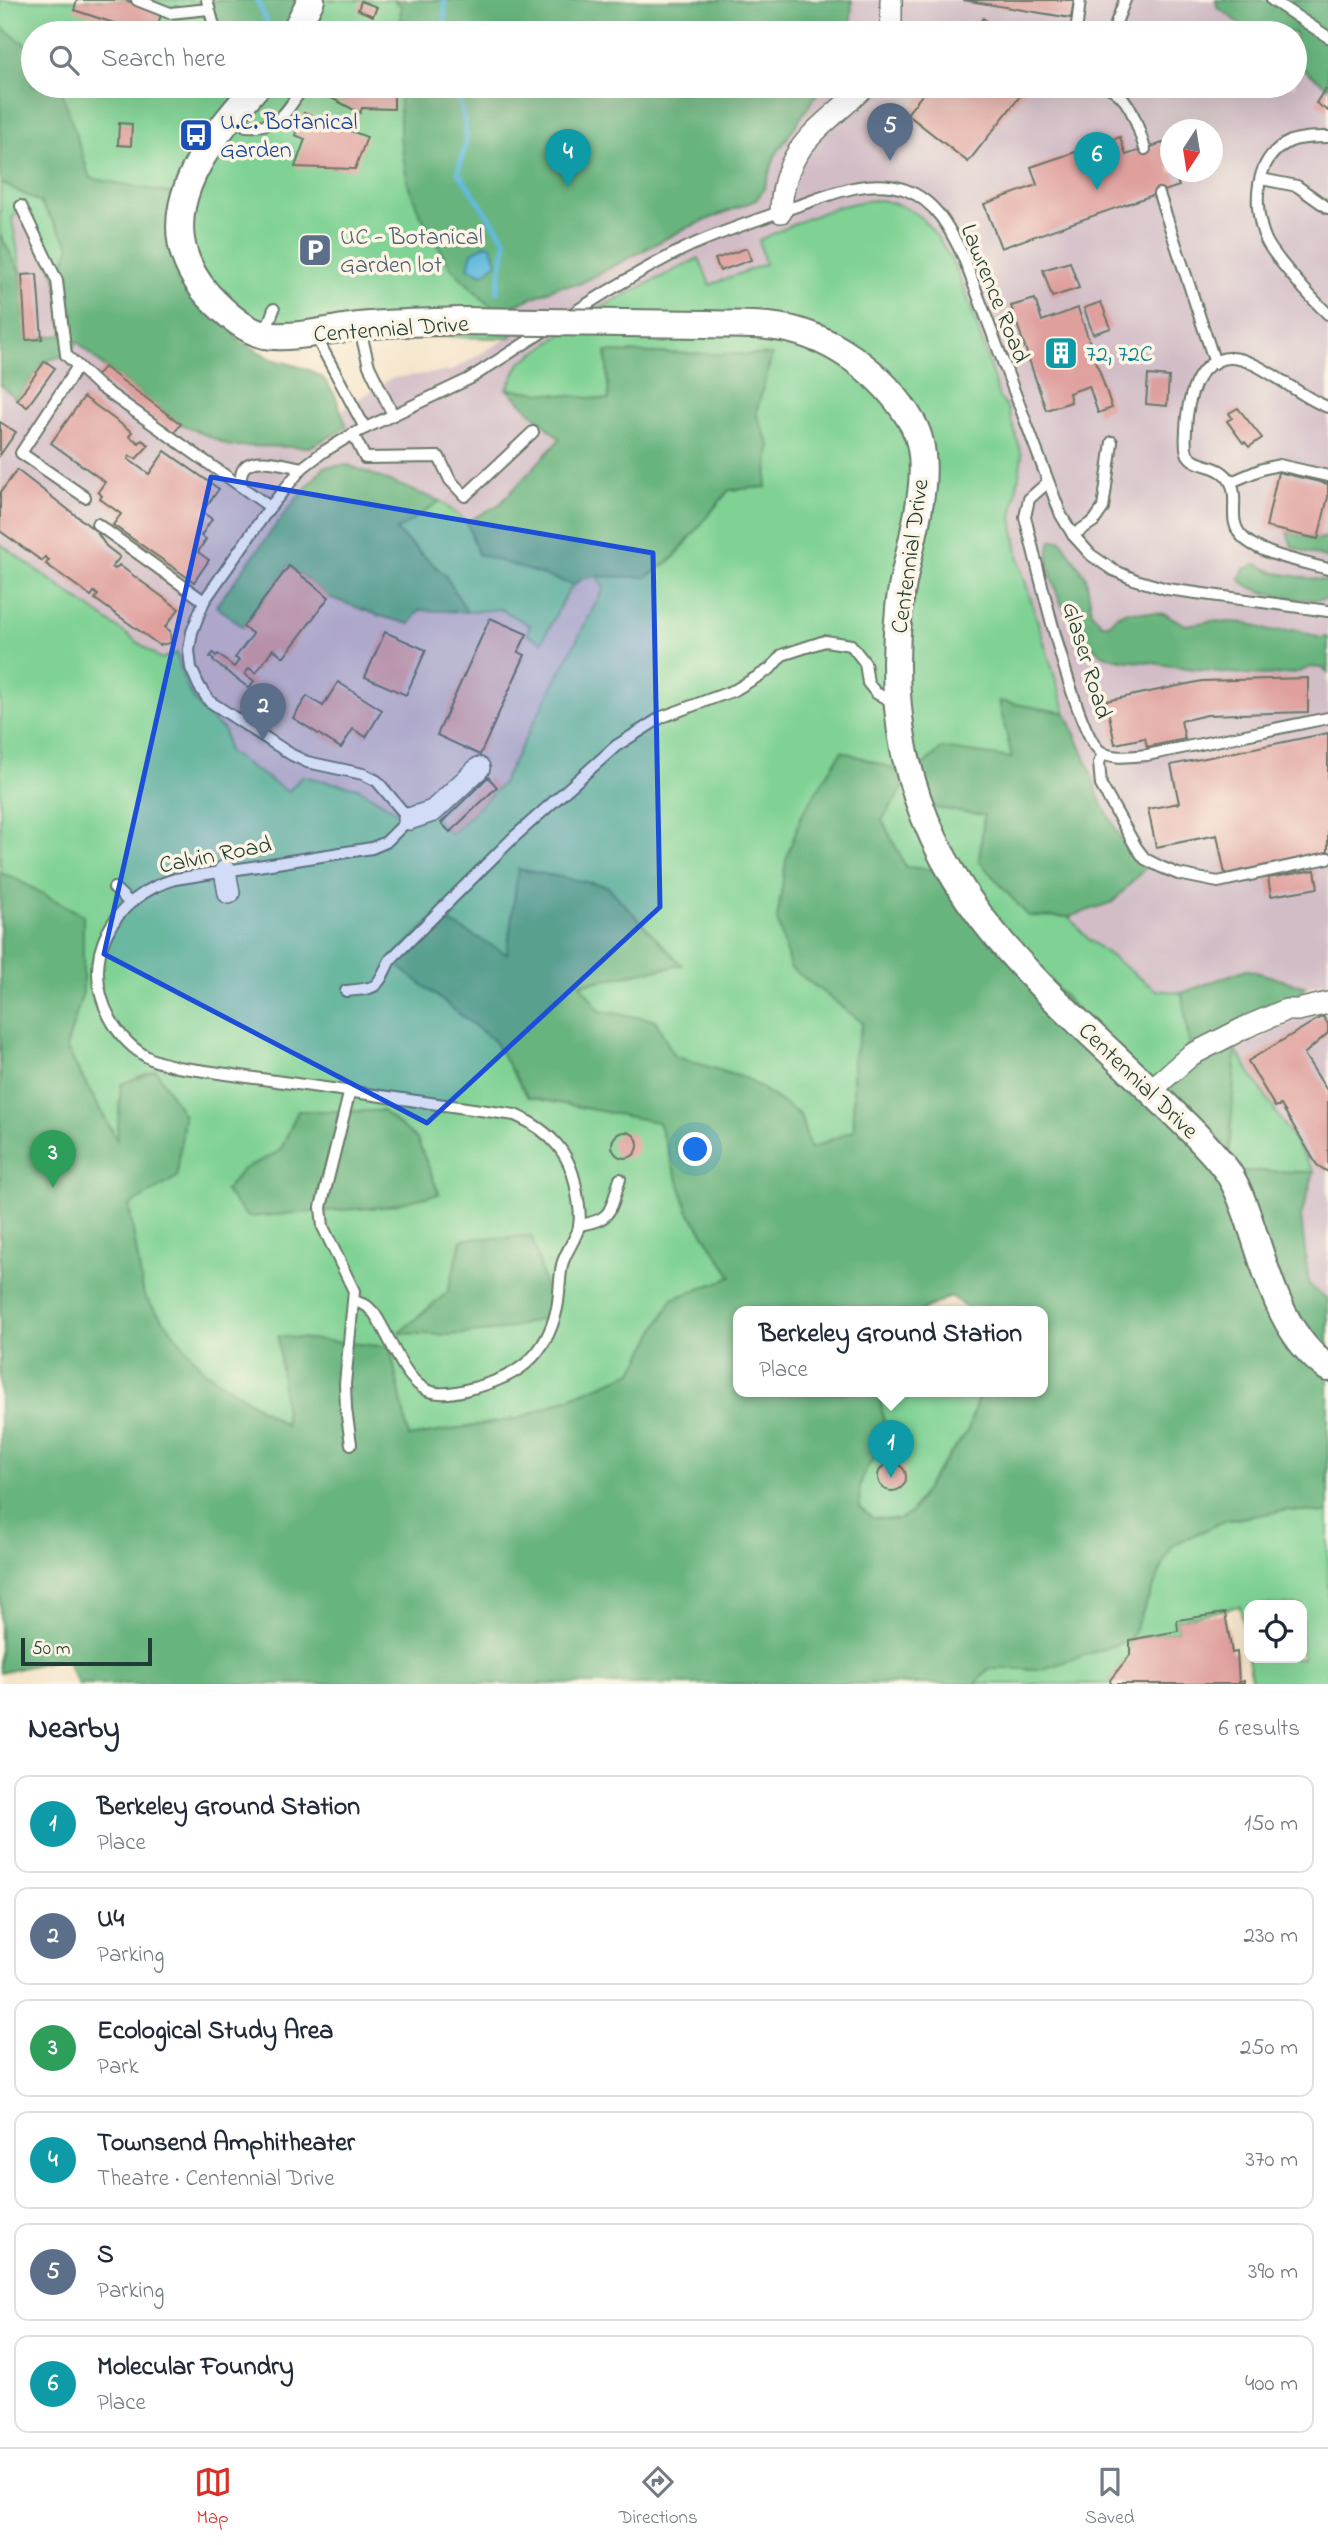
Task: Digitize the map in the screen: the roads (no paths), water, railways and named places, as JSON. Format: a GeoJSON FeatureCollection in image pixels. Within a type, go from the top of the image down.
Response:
{"type":"FeatureCollection","features":[{"type":"Feature","properties":{"kind":"street"},"geometry":{"type":"LineString","coordinates":[[301,21],[312,0]]}},
{"type":"Feature","properties":{"kind":"street"},"geometry":{"type":"LineString","coordinates":[[891,0],[891,21]]}},
{"type":"Feature","properties":{"kind":"street"},"geometry":{"type":"LineString","coordinates":[[243,98],[202,153],[191,176],[181,217],[182,240],[187,261],[197,282],[229,314],[246,327],[264,335]]}},
{"type":"Feature","properties":{"kind":"street"},"geometry":{"type":"LineString","coordinates":[[780,212],[782,187],[801,146],[851,98]]}},
{"type":"Feature","properties":{"kind":"street","name":"Centennial Drive"},"geometry":{"type":"LineString","coordinates":[[264,335],[314,334],[359,326],[460,321],[770,326],[830,344],[852,358],[888,392],[915,429],[920,449],[921,498],[899,606],[895,664],[904,749],[920,806],[935,842],[959,889],[1010,956],[1150,1090],[1228,1171],[1239,1192],[1279,1307],[1299,1340],[1328,1368]]}},
{"type":"Feature","properties":{"kind":"street"},"geometry":{"type":"LineString","coordinates":[[409,819],[433,811],[479,768]]}},
{"type":"Feature","properties":{"kind":"street"},"geometry":{"type":"LineString","coordinates":[[225,871],[229,893]]}},
{"type":"Feature","properties":{"kind":"street"},"geometry":{"type":"LineString","coordinates":[[1286,1010],[1293,1001],[1328,989]]}},
{"type":"Feature","properties":{"kind":"street"},"geometry":{"type":"LineString","coordinates":[[1150,1090],[1191,1055],[1286,1010],[1328,1003]]}},
{"type":"Feature","properties":{"kind":"lane"},"geometry":{"type":"LineString","coordinates":[[138,0],[170,13],[208,5]]}},
{"type":"Feature","properties":{"kind":"lane"},"geometry":{"type":"LineString","coordinates":[[1077,21],[1080,0]]}},
{"type":"Feature","properties":{"kind":"lane"},"geometry":{"type":"LineString","coordinates":[[1117,21],[1125,0]]}},
{"type":"Feature","properties":{"kind":"lane"},"geometry":{"type":"LineString","coordinates":[[1272,0],[1304,21]]}},
{"type":"Feature","properties":{"kind":"lane"},"geometry":{"type":"LineString","coordinates":[[1307,23],[1328,37]]}},
{"type":"Feature","properties":{"kind":"lane"},"geometry":{"type":"LineString","coordinates":[[244,98],[246,126],[270,125],[295,98]]}},
{"type":"Feature","properties":{"kind":"lane"},"geometry":{"type":"LineString","coordinates":[[1124,98],[1132,110],[1145,149]]}},
{"type":"Feature","properties":{"kind":"lane"},"geometry":{"type":"LineString","coordinates":[[1328,137],[1290,141],[1277,150],[1265,166],[1257,204],[1260,223],[1268,243],[1328,314]]}},
{"type":"Feature","properties":{"kind":"lane"},"geometry":{"type":"LineString","coordinates":[[1261,179],[1297,186],[1328,208]]}},
{"type":"Feature","properties":{"kind":"lane","name":"Lawrence Road"},"geometry":{"type":"LineString","coordinates":[[365,428],[469,379],[593,300],[691,246],[848,189],[890,185],[923,198],[936,210],[950,230],[963,256],[1060,515],[1091,555],[1113,570],[1167,589],[1328,611]]}},
{"type":"Feature","properties":{"kind":"lane"},"geometry":{"type":"LineString","coordinates":[[1159,194],[1214,363]]}},
{"type":"Feature","properties":{"kind":"lane"},"geometry":{"type":"LineString","coordinates":[[20,206],[57,281],[66,355],[99,386],[128,408],[270,507]]}},
{"type":"Feature","properties":{"kind":"lane"},"geometry":{"type":"LineString","coordinates":[[264,335],[274,309]]}},
{"type":"Feature","properties":{"kind":"lane"},"geometry":{"type":"LineString","coordinates":[[359,326],[369,366],[393,415]]}},
{"type":"Feature","properties":{"kind":"lane"},"geometry":{"type":"LineString","coordinates":[[314,334],[365,428],[323,452],[302,468],[270,507],[204,601],[192,632],[189,650],[191,668],[209,701],[292,755],[307,762],[363,774],[377,781],[409,819]]}},
{"type":"Feature","properties":{"kind":"lane"},"geometry":{"type":"LineString","coordinates":[[1328,407],[1313,402],[1243,360],[1227,358],[1203,371],[1193,387],[1187,405],[1185,446],[1192,460],[1220,470],[1231,482],[1234,524],[1239,534],[1249,543],[1262,550],[1328,569]]}},
{"type":"Feature","properties":{"kind":"lane"},"geometry":{"type":"LineString","coordinates":[[78,366],[20,453],[85,497]]}},
{"type":"Feature","properties":{"kind":"lane"},"geometry":{"type":"LineString","coordinates":[[353,435],[365,458],[439,457],[450,480],[465,496],[533,432]]}},
{"type":"Feature","properties":{"kind":"lane"},"geometry":{"type":"LineString","coordinates":[[1073,535],[1094,521],[1103,508],[1112,442]]}},
{"type":"Feature","properties":{"kind":"lane"},"geometry":{"type":"LineString","coordinates":[[242,487],[242,471],[255,461],[267,460],[302,468]]}},
{"type":"Feature","properties":{"kind":"lane"},"geometry":{"type":"LineString","coordinates":[[1231,482],[1279,465],[1328,476]]}},
{"type":"Feature","properties":{"kind":"lane","name":"Glaser Road"},"geometry":{"type":"LineString","coordinates":[[1047,483],[1029,499],[1025,517],[1069,682],[1085,729],[1102,753],[1117,756],[1147,755],[1328,718]]}},
{"type":"Feature","properties":{"kind":"lane"},"geometry":{"type":"LineString","coordinates":[[97,524],[204,601]]}},
{"type":"Feature","properties":{"kind":"lane"},"geometry":{"type":"LineString","coordinates":[[346,991],[377,986],[390,960],[514,837],[616,746],[662,717],[725,695],[770,669],[782,655],[825,641],[851,645],[865,663],[868,683],[876,693],[898,705]]}},
{"type":"Feature","properties":{"kind":"lane"},"geometry":{"type":"LineString","coordinates":[[1102,753],[1099,763],[1101,785],[1136,847],[1145,859],[1161,867],[1178,874],[1218,882],[1328,858]]}},
{"type":"Feature","properties":{"kind":"lane","name":"Calvin Road"},"geometry":{"type":"LineString","coordinates":[[355,1301],[367,1306],[374,1313],[413,1380],[425,1390],[439,1394],[456,1393],[512,1376],[530,1360],[551,1327],[557,1308],[562,1264],[579,1225],[575,1179],[568,1159],[537,1124],[515,1115],[177,1067],[153,1060],[131,1046],[115,1027],[105,1008],[99,986],[98,966],[108,930],[130,902],[159,884],[372,848],[386,842],[409,819]]}},
{"type":"Feature","properties":{"kind":"lane"},"geometry":{"type":"LineString","coordinates":[[114,888],[130,902]]}},
{"type":"Feature","properties":{"kind":"lane"},"geometry":{"type":"LineString","coordinates":[[350,1090],[321,1207],[323,1227],[352,1283],[355,1301],[348,1337],[345,1384],[351,1444]]}},
{"type":"Feature","properties":{"kind":"lane"},"geometry":{"type":"LineString","coordinates":[[579,1225],[594,1223],[605,1217],[610,1211],[620,1179]]}},
{"type":"Feature","properties":{"kind":"water"},"geometry":{"type":"Polygon","coordinates":[[[487,244],[492,247],[497,263],[483,274],[468,268],[472,252],[487,244]]]}},
{"type":"Feature","properties":{"kind":"waterway"},"geometry":{"type":"LineString","coordinates":[[257,0],[267,21]]}},
{"type":"Feature","properties":{"kind":"waterway"},"geometry":{"type":"LineString","coordinates":[[443,0],[444,21]]}},
{"type":"Feature","properties":{"kind":"waterway"},"geometry":{"type":"LineString","coordinates":[[459,98],[466,142],[458,172],[506,241],[497,292]]}},
{"type":"Feature","properties":{"kind":"place","name":"U.C. Botanical Garden"},"geometry":{"type":"Point","coordinates":[196,135]}},
{"type":"Feature","properties":{"kind":"place","name":"S"},"geometry":{"type":"Point","coordinates":[890,161]}},
{"type":"Feature","properties":{"kind":"place","name":"Townsend Amphitheater"},"geometry":{"type":"Point","coordinates":[568,187]}},
{"type":"Feature","properties":{"kind":"place","name":"Molecular Foundry"},"geometry":{"type":"Point","coordinates":[1097,190]}},
{"type":"Feature","properties":{"kind":"place","name":"UC - Botanical Garden lot"},"geometry":{"type":"Point","coordinates":[315,250]}},
{"type":"Feature","properties":{"kind":"place","name":"72, 72C"},"geometry":{"type":"Point","coordinates":[1061,353]}},
{"type":"Feature","properties":{"kind":"place","name":"U4"},"geometry":{"type":"Point","coordinates":[263,741]}},
{"type":"Feature","properties":{"kind":"place","name":"Ecological Study Area"},"geometry":{"type":"Point","coordinates":[53,1188]}},
{"type":"Feature","properties":{"kind":"place","name":"Berkeley Ground Station"},"geometry":{"type":"Point","coordinates":[891,1478]}}]}
